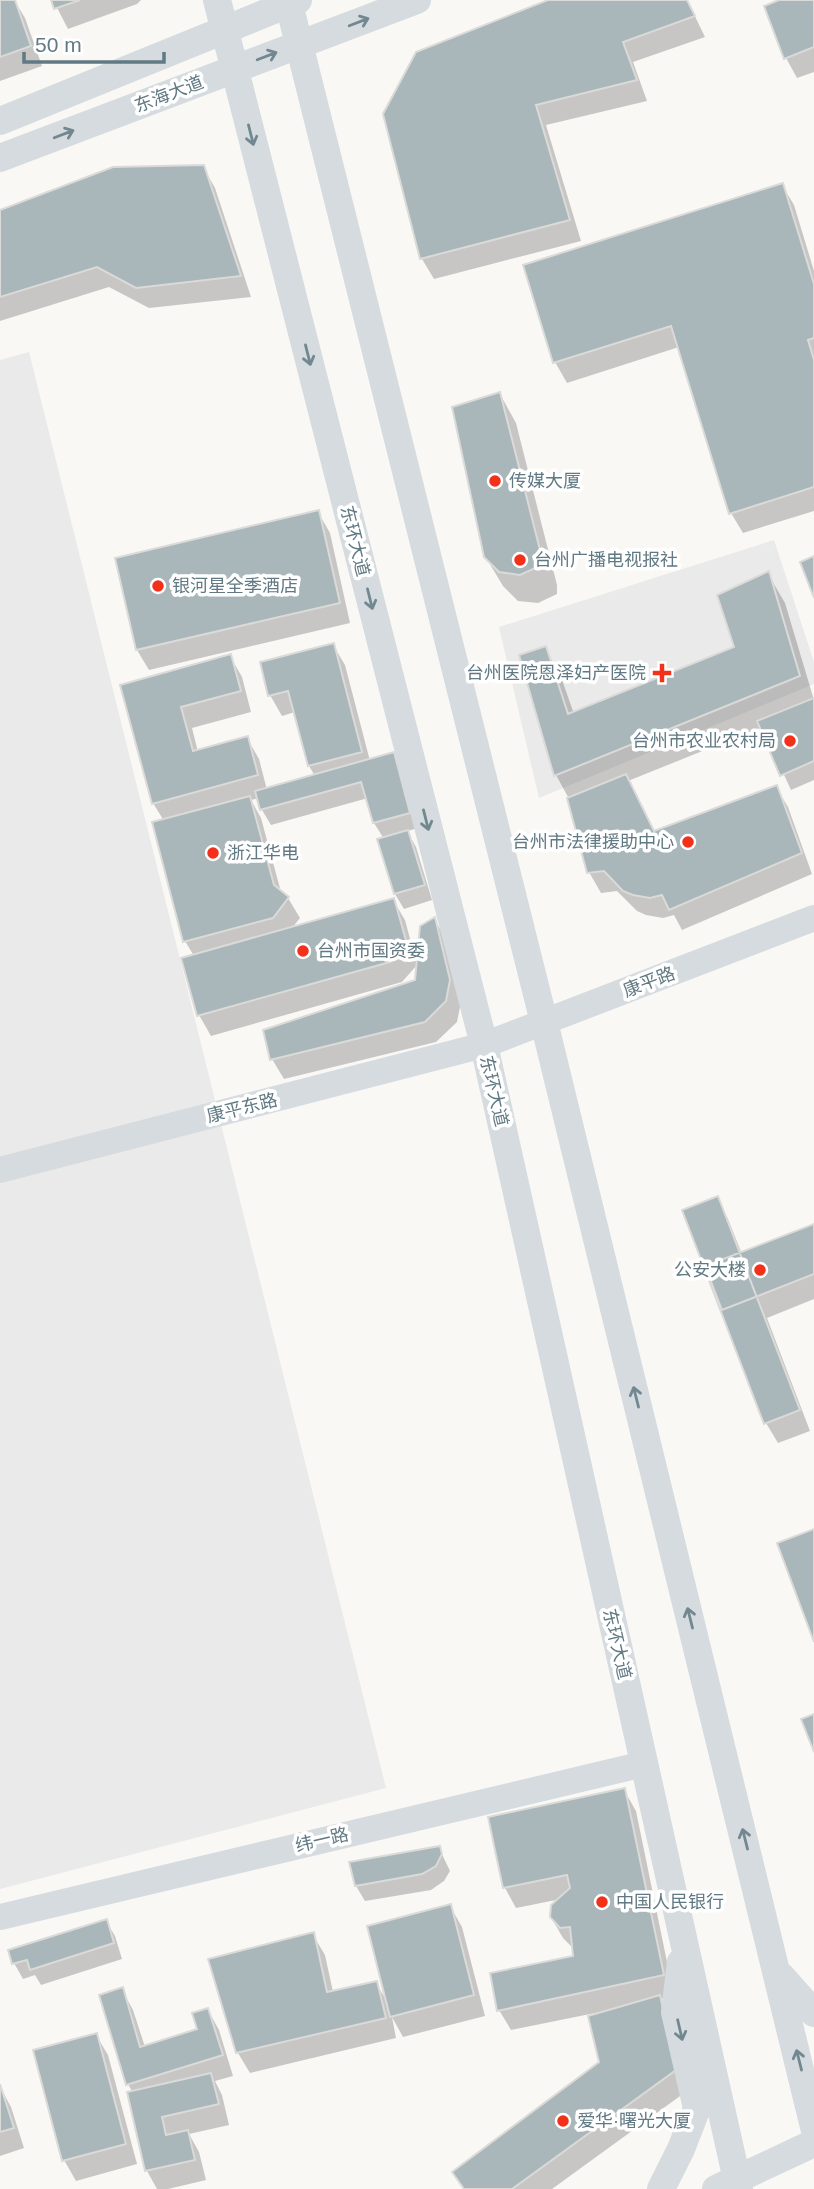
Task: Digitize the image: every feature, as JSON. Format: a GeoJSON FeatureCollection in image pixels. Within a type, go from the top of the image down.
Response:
{"type":"FeatureCollection","features":[{"type":"Feature","properties":{"kind":"main road","name":"东环大道"},"geometry":{"type":"LineString","coordinates":[[217,0],[484,1045],[683,1938],[731,2185]]}},
{"type":"Feature","properties":{"kind":"main road","name":"东海大道"},"geometry":{"type":"LineString","coordinates":[[0,158],[417,0]]}},
{"type":"Feature","properties":{"kind":"main road"},"geometry":{"type":"LineString","coordinates":[[0,121],[292,1],[300,44],[544,1022],[814,2127]]}},
{"type":"Feature","properties":{"kind":"main road"},"geometry":{"type":"LineString","coordinates":[[661,2189],[697,2108],[675,2012],[683,1938]]}},
{"type":"Feature","properties":{"kind":"main road"},"geometry":{"type":"LineString","coordinates":[[777,1970],[814,2013]]}},
{"type":"Feature","properties":{"kind":"main road"},"geometry":{"type":"LineString","coordinates":[[731,2185],[814,2143]]}},
{"type":"Feature","properties":{"kind":"street","name":"康平路"},"geometry":{"type":"LineString","coordinates":[[484,1045],[814,918]]}},
{"type":"Feature","properties":{"kind":"street","name":"康平东路"},"geometry":{"type":"LineString","coordinates":[[0,1170],[484,1045]]}},
{"type":"Feature","properties":{"kind":"street","name":"纬一路"},"geometry":{"type":"LineString","coordinates":[[0,1917],[644,1764]]}},
{"type":"Feature","properties":{"kind":"shaded area"},"geometry":{"type":"Polygon","coordinates":[[[29,352],[386,1788],[0,1889],[0,360],[29,352]]]}},
{"type":"Feature","properties":{"kind":"shaded area","name":"台州医院恩泽妇产医院"},"geometry":{"type":"Polygon","coordinates":[[[774,540],[814,662],[814,684],[539,798],[499,627],[774,540]]]}},
{"type":"Feature","properties":{"kind":"building"},"geometry":{"type":"Polygon","coordinates":[[[0,0],[15,0],[31,46],[0,57],[0,0]]]}},
{"type":"Feature","properties":{"kind":"building"},"geometry":{"type":"Polygon","coordinates":[[[51,0],[80,0],[54,9],[51,0]]]}},
{"type":"Feature","properties":{"kind":"building"},"geometry":{"type":"Polygon","coordinates":[[[548,0],[687,0],[695,16],[623,42],[637,80],[536,105],[570,220],[420,259],[383,114],[416,52],[548,0]]]}},
{"type":"Feature","properties":{"kind":"building"},"geometry":{"type":"Polygon","coordinates":[[[779,0],[814,0],[814,47],[784,59],[764,6],[779,0]]]}},
{"type":"Feature","properties":{"kind":"building"},"geometry":{"type":"Polygon","coordinates":[[[204,165],[241,276],[136,288],[97,267],[0,297],[0,210],[113,167],[204,165]]]}},
{"type":"Feature","properties":{"kind":"building"},"geometry":{"type":"Polygon","coordinates":[[[783,183],[814,284],[814,338],[808,340],[814,360],[814,487],[729,514],[671,326],[553,363],[523,265],[783,183]]]}},
{"type":"Feature","properties":{"kind":"building","name":"传媒大厦"},"geometry":{"type":"Polygon","coordinates":[[[500,392],[541,554],[542,565],[520,575],[499,572],[484,557],[452,407],[500,392]]]}},
{"type":"Feature","properties":{"kind":"building"},"geometry":{"type":"Polygon","coordinates":[[[319,510],[340,603],[136,650],[115,558],[319,510]]]}},
{"type":"Feature","properties":{"kind":"building"},"geometry":{"type":"Polygon","coordinates":[[[814,556],[814,598],[800,562],[814,556]]]}},
{"type":"Feature","properties":{"kind":"building"},"geometry":{"type":"Polygon","coordinates":[[[769,571],[800,676],[554,776],[519,655],[546,646],[568,714],[734,647],[717,595],[769,571]]]}},
{"type":"Feature","properties":{"kind":"building"},"geometry":{"type":"Polygon","coordinates":[[[334,643],[362,752],[308,766],[288,691],[268,696],[260,662],[334,643]]]}},
{"type":"Feature","properties":{"kind":"building"},"geometry":{"type":"Polygon","coordinates":[[[231,654],[241,691],[181,707],[193,751],[248,736],[258,775],[152,804],[120,685],[231,654]]]}},
{"type":"Feature","properties":{"kind":"building","name":"台州市农业农村局"},"geometry":{"type":"Polygon","coordinates":[[[814,698],[814,761],[780,776],[757,721],[814,698]]]}},
{"type":"Feature","properties":{"kind":"building"},"geometry":{"type":"Polygon","coordinates":[[[394,752],[410,813],[373,823],[361,782],[260,810],[255,791],[394,752]]]}},
{"type":"Feature","properties":{"kind":"building","name":"台州市法律援助中心"},"geometry":{"type":"Polygon","coordinates":[[[626,774],[654,831],[777,785],[802,853],[669,910],[662,895],[650,898],[623,891],[604,871],[587,873],[567,798],[626,774]]]}},
{"type":"Feature","properties":{"kind":"building","name":"浙江华电"},"geometry":{"type":"Polygon","coordinates":[[[250,796],[274,885],[289,897],[273,918],[183,942],[152,822],[250,796]]]}},
{"type":"Feature","properties":{"kind":"building"},"geometry":{"type":"Polygon","coordinates":[[[408,830],[425,885],[394,894],[377,839],[408,830]]]}},
{"type":"Feature","properties":{"kind":"building","name":"台州市国资委"},"geometry":{"type":"Polygon","coordinates":[[[394,898],[407,944],[390,962],[197,1016],[181,958],[394,898]]]}},
{"type":"Feature","properties":{"kind":"building"},"geometry":{"type":"Polygon","coordinates":[[[435,917],[450,980],[446,1001],[425,1022],[270,1060],[263,1030],[415,980],[420,926],[435,917]]]}},
{"type":"Feature","properties":{"kind":"building"},"geometry":{"type":"Polygon","coordinates":[[[718,1196],[800,1410],[764,1424],[682,1210],[718,1196]]]}},
{"type":"Feature","properties":{"kind":"building","name":"公安大楼"},"geometry":{"type":"Polygon","coordinates":[[[814,1224],[814,1274],[722,1310],[705,1266],[814,1224]]]}},
{"type":"Feature","properties":{"kind":"building"},"geometry":{"type":"Polygon","coordinates":[[[814,1529],[814,1642],[777,1543],[814,1529]]]}},
{"type":"Feature","properties":{"kind":"building"},"geometry":{"type":"Polygon","coordinates":[[[814,1714],[814,1752],[801,1719],[814,1714]]]}},
{"type":"Feature","properties":{"kind":"building","name":"中国人民银行"},"geometry":{"type":"Polygon","coordinates":[[[625,1788],[664,1975],[497,2011],[490,1973],[573,1956],[570,1927],[560,1928],[550,1917],[551,1905],[570,1888],[567,1875],[503,1888],[488,1817],[625,1788]]]}},
{"type":"Feature","properties":{"kind":"building"},"geometry":{"type":"Polygon","coordinates":[[[440,1846],[442,1854],[436,1866],[422,1874],[355,1886],[349,1862],[440,1846]]]}},
{"type":"Feature","properties":{"kind":"building"},"geometry":{"type":"Polygon","coordinates":[[[451,1904],[474,1995],[390,2017],[367,1926],[451,1904]]]}},
{"type":"Feature","properties":{"kind":"building"},"geometry":{"type":"Polygon","coordinates":[[[107,1919],[114,1943],[30,1970],[27,1960],[12,1964],[8,1950],[107,1919]]]}},
{"type":"Feature","properties":{"kind":"building"},"geometry":{"type":"Polygon","coordinates":[[[314,1932],[327,1992],[377,1981],[386,2018],[236,2053],[208,1959],[314,1932]]]}},
{"type":"Feature","properties":{"kind":"building"},"geometry":{"type":"Polygon","coordinates":[[[123,1987],[140,2047],[197,2029],[192,2013],[208,2008],[223,2055],[126,2085],[99,1995],[123,1987]]]}},
{"type":"Feature","properties":{"kind":"building","name":"爱华·曙光大厦"},"geometry":{"type":"Polygon","coordinates":[[[660,1995],[676,2070],[512,2189],[464,2189],[452,2172],[599,2062],[588,2016],[660,1995]]]}},
{"type":"Feature","properties":{"kind":"building"},"geometry":{"type":"Polygon","coordinates":[[[97,2033],[126,2144],[62,2161],[33,2050],[97,2033]]]}},
{"type":"Feature","properties":{"kind":"building"},"geometry":{"type":"Polygon","coordinates":[[[211,2073],[219,2104],[162,2117],[166,2135],[188,2130],[195,2160],[145,2171],[127,2092],[211,2073]]]}},
{"type":"Feature","properties":{"kind":"building"},"geometry":{"type":"Polygon","coordinates":[[[0,2084],[14,2128],[0,2132],[0,2084]]]}},
{"type":"Feature","properties":{"kind":"place","name":"传媒大厦"},"geometry":{"type":"Point","coordinates":[495,481]}},
{"type":"Feature","properties":{"kind":"place","name":"台州广播电视报社"},"geometry":{"type":"Point","coordinates":[520,560]}},
{"type":"Feature","properties":{"kind":"place","name":"银河星全季酒店"},"geometry":{"type":"Point","coordinates":[158,586]}},
{"type":"Feature","properties":{"kind":"place","name":"台州医院恩泽妇产医院"},"geometry":{"type":"Point","coordinates":[662,673]}},
{"type":"Feature","properties":{"kind":"place","name":"台州市农业农村局"},"geometry":{"type":"Point","coordinates":[790,741]}},
{"type":"Feature","properties":{"kind":"place","name":"台州市法律援助中心"},"geometry":{"type":"Point","coordinates":[688,842]}},
{"type":"Feature","properties":{"kind":"place","name":"浙江华电"},"geometry":{"type":"Point","coordinates":[213,853]}},
{"type":"Feature","properties":{"kind":"place","name":"台州市国资委"},"geometry":{"type":"Point","coordinates":[303,951]}},
{"type":"Feature","properties":{"kind":"place","name":"公安大楼"},"geometry":{"type":"Point","coordinates":[760,1270]}},
{"type":"Feature","properties":{"kind":"place","name":"中国人民银行"},"geometry":{"type":"Point","coordinates":[602,1902]}},
{"type":"Feature","properties":{"kind":"place","name":"爱华·曙光大厦"},"geometry":{"type":"Point","coordinates":[563,2121]}}]}
